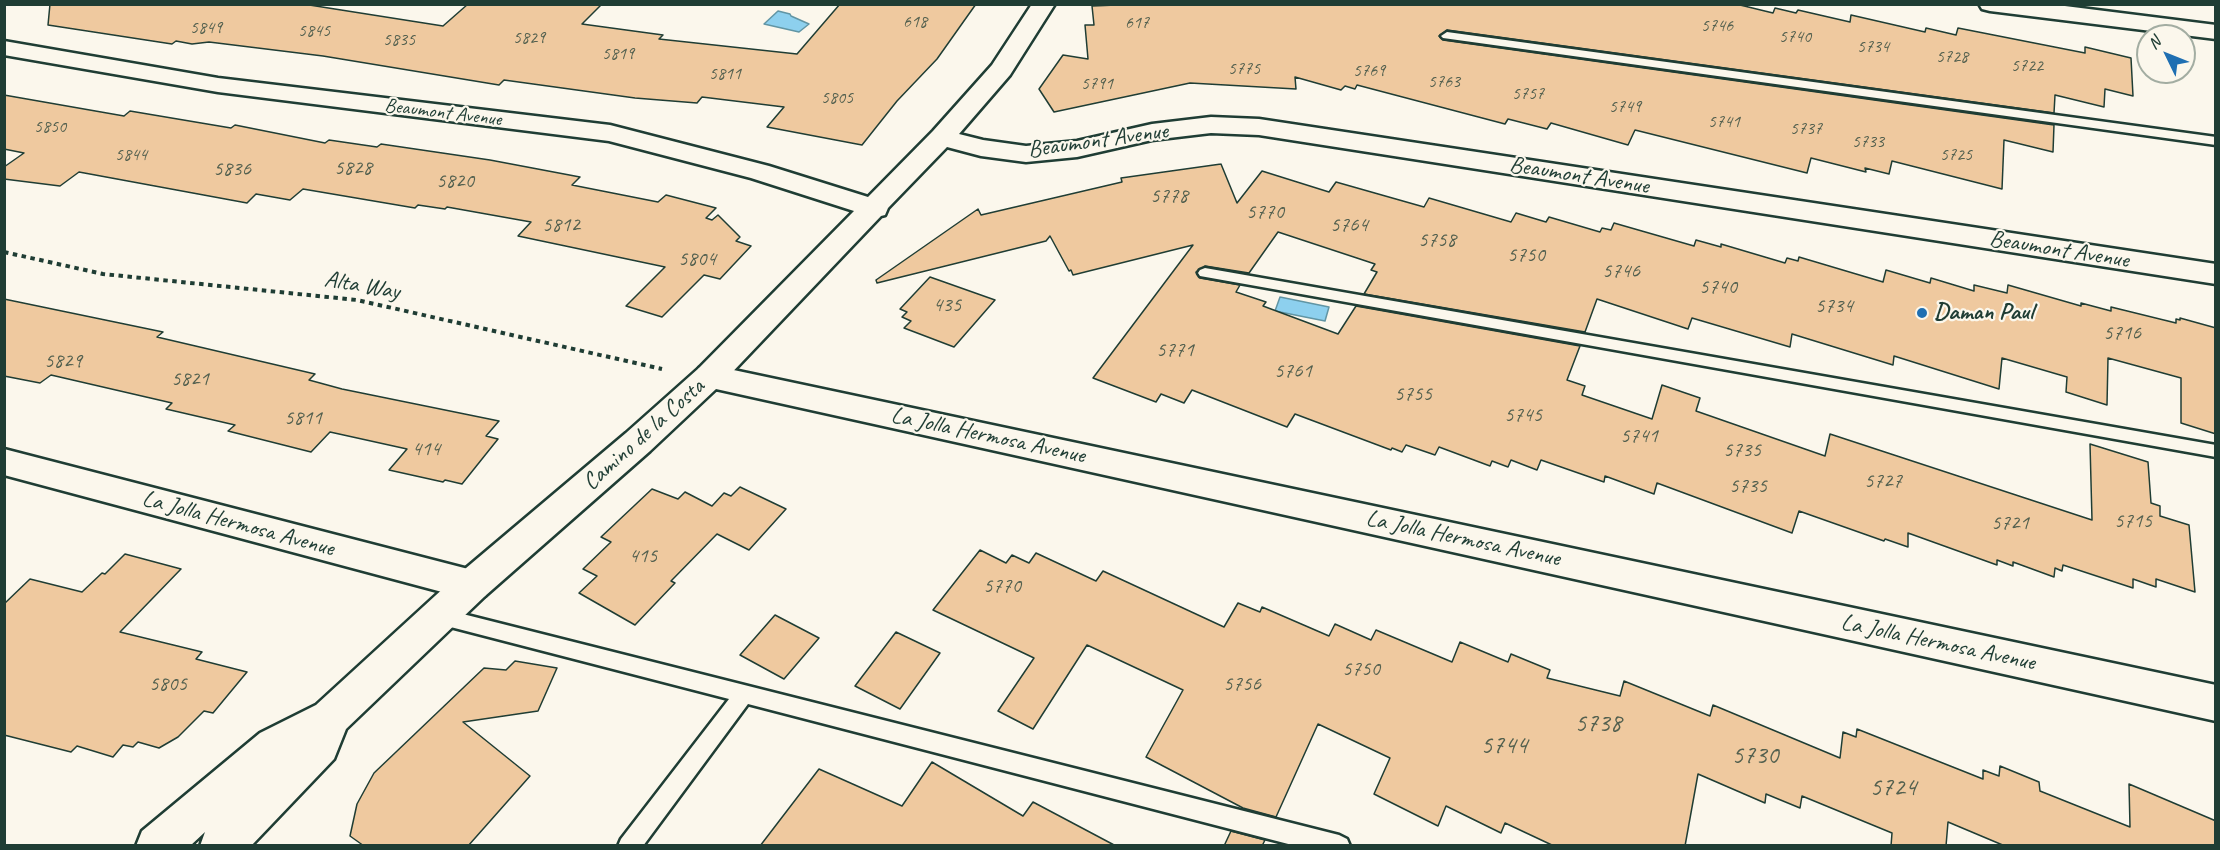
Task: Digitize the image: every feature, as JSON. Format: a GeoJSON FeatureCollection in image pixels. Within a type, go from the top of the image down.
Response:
{"type":"FeatureCollection","features":[{"type":"Feature","properties":{"kind":"street","name":"Camino de la Costa"},"geometry":{"type":"LineString","coordinates":[[942,137],[981,65],[1023,4]]}},
{"type":"Feature","properties":{"kind":"street","name":"Camino de la Costa"},"geometry":{"type":"LineString","coordinates":[[157,846],[274,746],[330,718],[472,585],[638,442],[710,376],[875,209],[942,137],[1001,70],[1044,4]]}},
{"type":"Feature","properties":{"kind":"street"},"geometry":{"type":"LineString","coordinates":[[1990,4],[2216,32]]}},
{"type":"Feature","properties":{"kind":"street","name":"Beaumont Avenue"},"geometry":{"type":"LineString","coordinates":[[4,48],[218,86],[610,133],[760,172],[875,209]]}},
{"type":"Feature","properties":{"kind":"street","name":"Beaumont Avenue"},"geometry":{"type":"LineString","coordinates":[[942,137],[981,148],[1026,154],[1077,149],[1152,132],[1211,125],[1259,127],[2216,274]]}},
{"type":"Feature","properties":{"kind":"street","name":"La Jolla Hermosa Avenue"},"geometry":{"type":"LineString","coordinates":[[710,376],[2216,704]]}},
{"type":"Feature","properties":{"kind":"street","name":"La Jolla Hermosa Avenue"},"geometry":{"type":"LineString","coordinates":[[4,462],[472,585]]}},
{"type":"Feature","properties":{"kind":"street","name":"Camino de la Costa"},"geometry":{"type":"LineString","coordinates":[[221,846],[320,746],[330,718]]}},
{"type":"Feature","properties":{"kind":"lane"},"geometry":{"type":"LineString","coordinates":[[1447,36],[2216,141]]}},
{"type":"Feature","properties":{"kind":"lane"},"geometry":{"type":"LineString","coordinates":[[1205,273],[2216,451]]}},
{"type":"Feature","properties":{"kind":"lane"},"geometry":{"type":"LineString","coordinates":[[438,616],[1339,846]]}},
{"type":"Feature","properties":{"kind":"lane"},"geometry":{"type":"LineString","coordinates":[[629,846],[744,694]]}},
{"type":"Feature","properties":{"kind":"path","name":"Alta Way"},"geometry":{"type":"LineString","coordinates":[[4,252],[103,274],[357,300],[640,365],[710,376]]}},
{"type":"Feature","properties":{"kind":"water"},"geometry":{"type":"Polygon","coordinates":[[[778,11],[790,14],[809,24],[799,32],[764,24],[778,11]]]}},
{"type":"Feature","properties":{"kind":"water"},"geometry":{"type":"Polygon","coordinates":[[[1280,297],[1329,307],[1325,321],[1275,311],[1280,297]]]}},
{"type":"Feature","properties":{"kind":"building"},"geometry":{"type":"Polygon","coordinates":[[[50,4],[303,4],[443,26],[468,4],[602,4],[582,24],[663,35],[659,39],[797,54],[840,4],[976,4],[937,59],[897,101],[862,145],[767,127],[784,107],[702,97],[697,103],[635,98],[504,80],[499,85],[323,56],[209,42],[192,44],[176,41],[172,44],[48,25],[50,4]]]}},
{"type":"Feature","properties":{"kind":"building"},"geometry":{"type":"Polygon","coordinates":[[[1141,4],[1736,4],[1773,13],[1775,8],[1796,13],[1798,10],[1850,22],[1851,15],[1925,32],[1926,28],[1956,35],[1958,28],[2085,53],[2085,47],[2131,58],[2133,96],[2105,89],[2104,107],[2055,95],[2054,113],[1447,30],[1439,36],[1443,40],[2054,125],[2053,152],[2004,140],[2002,189],[1892,161],[1889,174],[1865,168],[1866,172],[1811,158],[1807,173],[1635,130],[1628,145],[1551,123],[1547,129],[1508,119],[1505,124],[1357,85],[1355,89],[1345,86],[1341,90],[1295,77],[1296,89],[1190,83],[1054,112],[1039,89],[1063,55],[1088,59],[1085,25],[1094,25],[1092,6],[1141,4]]]}},
{"type":"Feature","properties":{"kind":"building"},"geometry":{"type":"Polygon","coordinates":[[[4,95],[124,116],[130,111],[231,128],[235,125],[325,143],[329,140],[377,147],[381,144],[490,160],[580,177],[572,185],[658,202],[666,195],[716,208],[706,218],[712,220],[718,215],[740,237],[736,241],[751,246],[720,279],[704,275],[662,317],[626,306],[665,267],[518,236],[531,222],[447,207],[445,209],[418,205],[415,208],[303,189],[290,200],[256,194],[247,203],[79,172],[60,186],[4,179],[4,167],[24,153],[4,149],[4,95]]]}},
{"type":"Feature","properties":{"kind":"building"},"geometry":{"type":"Polygon","coordinates":[[[1221,164],[1237,203],[1262,171],[1329,192],[1336,182],[1424,207],[1429,198],[1511,222],[1516,213],[1546,222],[1549,217],[1600,232],[1602,228],[1611,230],[1614,223],[1694,246],[1696,240],[1721,247],[1721,244],[1785,263],[1787,258],[1798,261],[1799,257],[1883,282],[1886,270],[1930,283],[1931,278],[1974,291],[1974,285],[2007,293],[2008,285],[2081,306],[2081,303],[2111,311],[2111,307],[2176,323],[2176,319],[2180,320],[2180,318],[2216,328],[2216,434],[2181,423],[2181,378],[2108,358],[2107,405],[2066,392],[2067,377],[2002,358],[1999,389],[1894,356],[1893,365],[1792,334],[1790,347],[1692,318],[1688,329],[1597,299],[1585,332],[1364,294],[1377,272],[1371,270],[1375,264],[1278,232],[1249,273],[1205,266],[1196,272],[1200,278],[1240,285],[1236,292],[1266,302],[1263,306],[1338,334],[1356,306],[1580,346],[1567,380],[1585,386],[1582,395],[1652,419],[1662,385],[1700,398],[1696,411],[1825,456],[1830,434],[2092,520],[2090,444],[2148,462],[2151,503],[2160,506],[2160,516],[2189,525],[2195,592],[2156,579],[2156,587],[2133,579],[2133,588],[2063,565],[2062,571],[2055,568],[2054,577],[2013,562],[2013,566],[1997,560],[1997,565],[1908,533],[1908,547],[1885,539],[1884,541],[1799,511],[1792,533],[1657,483],[1654,494],[1605,476],[1604,482],[1541,460],[1537,470],[1511,460],[1508,467],[1492,461],[1490,466],[1439,447],[1435,455],[1406,445],[1402,452],[1392,448],[1391,450],[1295,414],[1287,427],[1192,390],[1184,403],[1161,394],[1156,402],[1093,378],[1193,245],[1073,275],[1050,236],[1046,241],[877,283],[876,280],[978,209],[981,215],[1122,182],[1121,178],[1221,164]]]}},
{"type":"Feature","properties":{"kind":"building"},"geometry":{"type":"Polygon","coordinates":[[[930,277],[995,300],[954,347],[904,328],[911,321],[902,317],[907,312],[900,309],[930,277]]]}},
{"type":"Feature","properties":{"kind":"building"},"geometry":{"type":"Polygon","coordinates":[[[4,299],[163,332],[157,337],[315,374],[309,380],[342,389],[499,421],[486,436],[498,439],[462,484],[445,480],[443,482],[389,470],[407,449],[330,432],[311,452],[228,431],[235,425],[166,409],[172,403],[51,375],[40,383],[4,376],[4,299]]]}},
{"type":"Feature","properties":{"kind":"building"},"geometry":{"type":"Polygon","coordinates":[[[740,487],[786,509],[749,550],[717,534],[671,581],[675,583],[635,625],[579,593],[597,576],[583,569],[611,542],[601,537],[652,489],[678,499],[685,492],[712,506],[724,493],[731,496],[740,487]]]}},
{"type":"Feature","properties":{"kind":"building"},"geometry":{"type":"Polygon","coordinates":[[[980,550],[1006,563],[1012,555],[1029,563],[1036,553],[1096,581],[1103,571],[1224,627],[1238,603],[1260,612],[1262,607],[1329,636],[1335,624],[1371,640],[1376,630],[1452,662],[1460,642],[1508,662],[1511,654],[1550,670],[1547,678],[1620,696],[1624,681],[1710,716],[1713,705],[1840,758],[1843,732],[1856,737],[1857,729],[1983,779],[1983,770],[1999,776],[2000,766],[2039,782],[2040,791],[2130,827],[2129,784],[2216,821],[2216,846],[2005,846],[1948,822],[1946,846],[1891,846],[1892,833],[1802,796],[1800,808],[1766,794],[1765,803],[1698,774],[1685,846],[1554,846],[1505,823],[1501,833],[1446,806],[1438,826],[1374,794],[1390,758],[1318,724],[1276,817],[1243,808],[1146,757],[1183,690],[1087,645],[1033,729],[998,711],[1034,658],[933,610],[980,550]]]}},
{"type":"Feature","properties":{"kind":"building"},"geometry":{"type":"Polygon","coordinates":[[[125,554],[181,569],[120,632],[202,652],[196,659],[247,672],[213,713],[204,711],[178,737],[159,748],[138,742],[133,747],[123,745],[113,757],[77,746],[71,752],[4,735],[4,604],[30,579],[82,592],[125,554]]]}},
{"type":"Feature","properties":{"kind":"building"},"geometry":{"type":"Polygon","coordinates":[[[775,615],[819,638],[784,679],[740,655],[775,615]]]}},
{"type":"Feature","properties":{"kind":"building"},"geometry":{"type":"Polygon","coordinates":[[[896,632],[940,653],[900,709],[855,686],[896,632]]]}},
{"type":"Feature","properties":{"kind":"building"},"geometry":{"type":"Polygon","coordinates":[[[515,661],[557,668],[538,711],[463,722],[530,776],[468,846],[364,846],[350,836],[357,804],[374,773],[484,668],[506,670],[515,661]]]}},
{"type":"Feature","properties":{"kind":"building"},"geometry":{"type":"Polygon","coordinates":[[[932,762],[1023,816],[1033,802],[1116,846],[760,846],[819,769],[902,806],[932,762]]]}},
{"type":"Feature","properties":{"kind":"building"},"geometry":{"type":"Polygon","coordinates":[[[1231,831],[1265,840],[1262,846],[1224,846],[1231,831]]]}},
{"type":"Feature","properties":{"kind":"place","name":"Daman Paul"},"geometry":{"type":"Point","coordinates":[1922,313]}}]}
